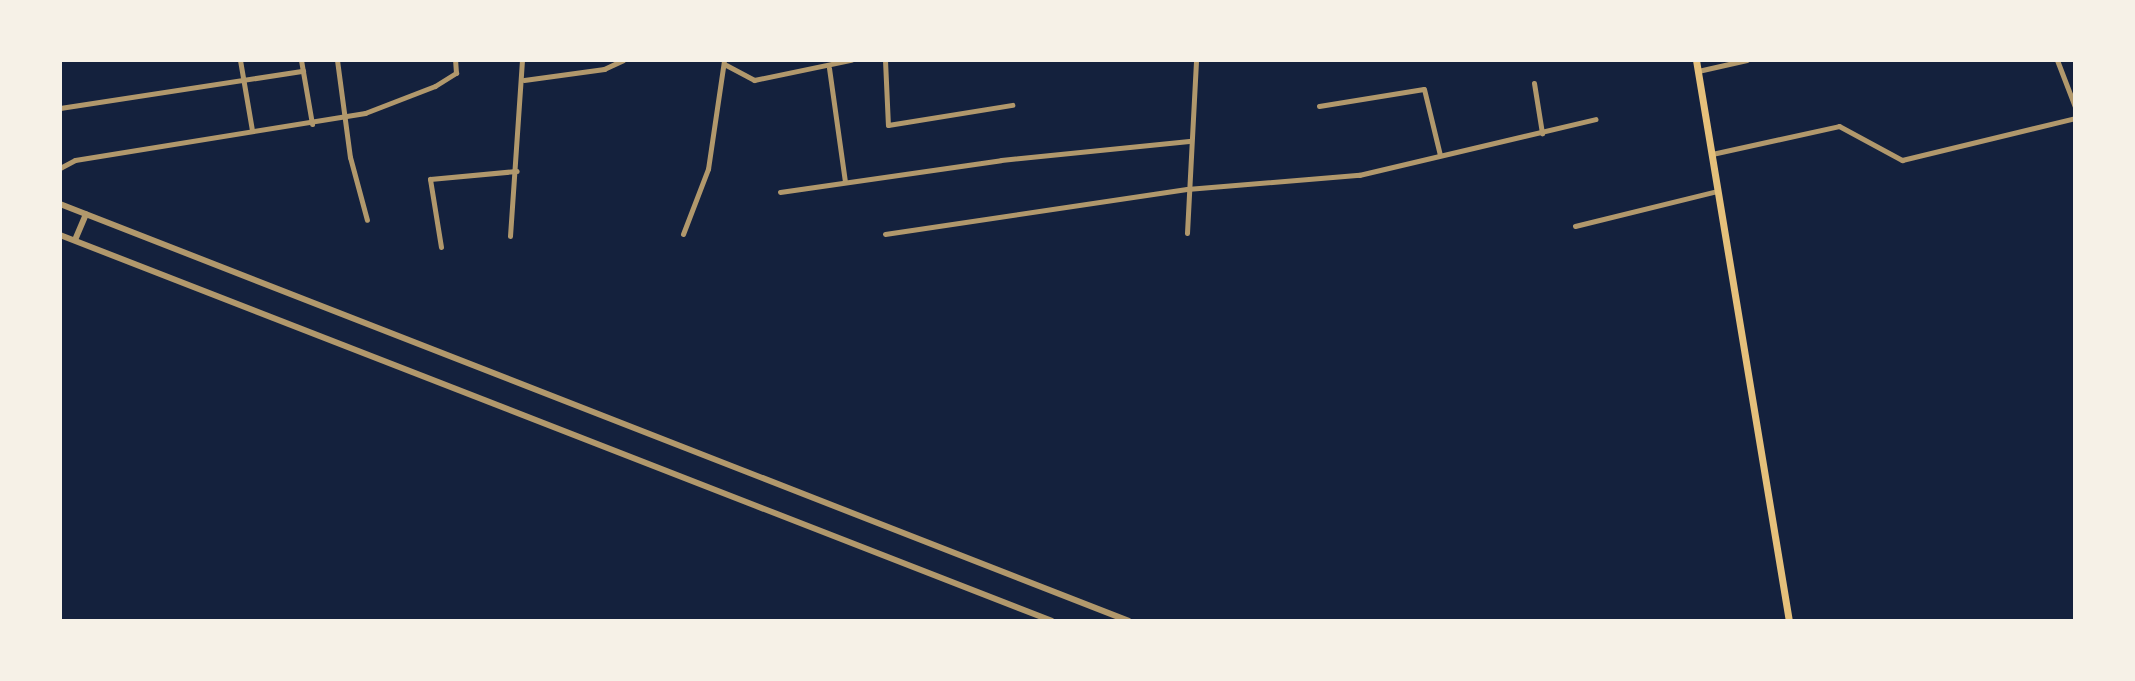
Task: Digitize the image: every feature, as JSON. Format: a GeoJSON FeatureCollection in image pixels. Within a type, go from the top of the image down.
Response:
{"type":"FeatureCollection","features":[{"type":"Feature","properties":{"kind":"main road"},"geometry":{"type":"LineString","coordinates":[[1696,60],[1789,621]]}},
{"type":"Feature","properties":{"kind":"street"},"geometry":{"type":"LineString","coordinates":[[240,60],[252,130]]}},
{"type":"Feature","properties":{"kind":"street"},"geometry":{"type":"LineString","coordinates":[[301,60],[312,124]]}},
{"type":"Feature","properties":{"kind":"street"},"geometry":{"type":"LineString","coordinates":[[337,60],[343,116],[367,220]]}},
{"type":"Feature","properties":{"kind":"street"},"geometry":{"type":"LineString","coordinates":[[60,168],[75,160],[365,113],[435,86],[456,73],[455,60]]}},
{"type":"Feature","properties":{"kind":"street"},"geometry":{"type":"LineString","coordinates":[[510,236],[524,80],[522,60]]}},
{"type":"Feature","properties":{"kind":"street"},"geometry":{"type":"LineString","coordinates":[[524,80],[604,69],[623,60]]}},
{"type":"Feature","properties":{"kind":"street"},"geometry":{"type":"LineString","coordinates":[[683,234],[708,169],[725,62],[754,80],[829,67],[851,60]]}},
{"type":"Feature","properties":{"kind":"street"},"geometry":{"type":"LineString","coordinates":[[885,60],[888,125],[1012,105]]}},
{"type":"Feature","properties":{"kind":"street"},"geometry":{"type":"LineString","coordinates":[[1187,233],[1189,141],[1196,60]]}},
{"type":"Feature","properties":{"kind":"street"},"geometry":{"type":"LineString","coordinates":[[1698,71],[1747,60]]}},
{"type":"Feature","properties":{"kind":"street"},"geometry":{"type":"LineString","coordinates":[[2057,60],[2075,107]]}},
{"type":"Feature","properties":{"kind":"street"},"geometry":{"type":"LineString","coordinates":[[829,67],[845,182]]}},
{"type":"Feature","properties":{"kind":"street"},"geometry":{"type":"LineString","coordinates":[[60,108],[303,71]]}},
{"type":"Feature","properties":{"kind":"street"},"geometry":{"type":"LineString","coordinates":[[1534,83],[1542,133]]}},
{"type":"Feature","properties":{"kind":"street"},"geometry":{"type":"LineString","coordinates":[[1319,106],[1424,89],[1440,155]]}},
{"type":"Feature","properties":{"kind":"street"},"geometry":{"type":"LineString","coordinates":[[1712,154],[1839,126],[1902,160],[2029,133],[2075,118]]}},
{"type":"Feature","properties":{"kind":"street"},"geometry":{"type":"LineString","coordinates":[[885,234],[1187,189],[1359,175],[1595,119]]}},
{"type":"Feature","properties":{"kind":"street"},"geometry":{"type":"LineString","coordinates":[[780,192],[1189,141]]}},
{"type":"Feature","properties":{"kind":"street"},"geometry":{"type":"LineString","coordinates":[[441,247],[430,179],[517,171]]}},
{"type":"Feature","properties":{"kind":"street"},"geometry":{"type":"LineString","coordinates":[[1575,226],[1717,191]]}},
{"type":"Feature","properties":{"kind":"street"},"geometry":{"type":"LineString","coordinates":[[60,204],[1129,621]]}},
{"type":"Feature","properties":{"kind":"street"},"geometry":{"type":"LineString","coordinates":[[75,240],[86,214]]}},
{"type":"Feature","properties":{"kind":"street"},"geometry":{"type":"LineString","coordinates":[[60,235],[1052,621]]}}]}
